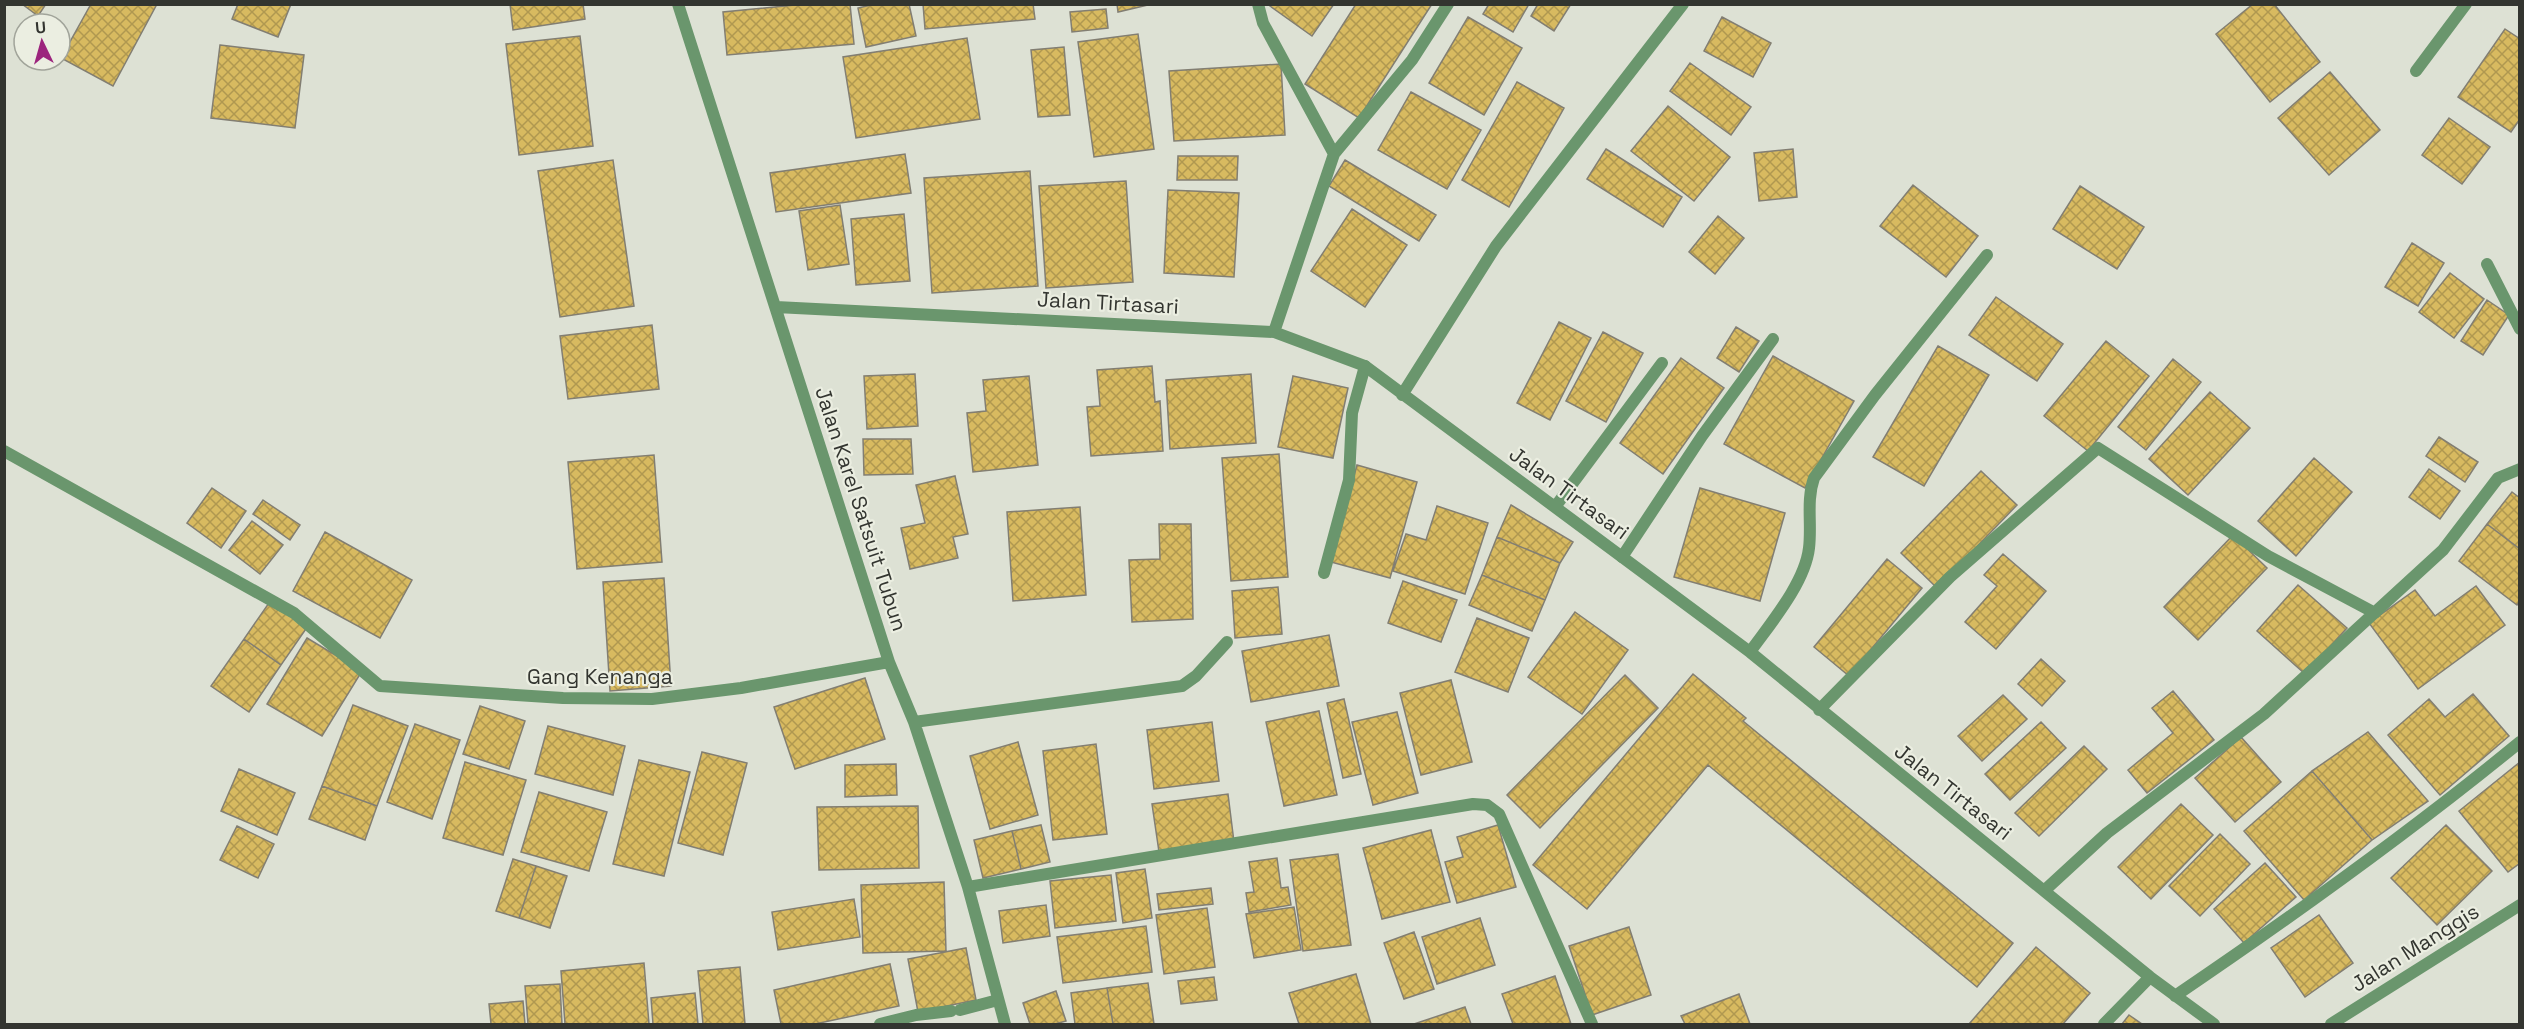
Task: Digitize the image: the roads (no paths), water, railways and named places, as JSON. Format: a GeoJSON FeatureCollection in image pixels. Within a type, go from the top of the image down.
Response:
{"type":"FeatureCollection","features":[{"type":"Feature","properties":{"kind":"street","name":"Jalan Karel Satsuit Tubun"},"geometry":{"type":"LineString","coordinates":[[678,4],[691,52],[776,307],[889,662],[914,722],[968,887],[1005,1024]]}},
{"type":"Feature","properties":{"kind":"street"},"geometry":{"type":"LineString","coordinates":[[1258,4],[1263,23],[1334,154]]}},
{"type":"Feature","properties":{"kind":"street"},"geometry":{"type":"LineString","coordinates":[[1274,332],[1334,154],[1412,60],[1448,4]]}},
{"type":"Feature","properties":{"kind":"street"},"geometry":{"type":"LineString","coordinates":[[1402,394],[1496,246],[1683,4]]}},
{"type":"Feature","properties":{"kind":"street"},"geometry":{"type":"LineString","coordinates":[[2416,71],[2466,4]]}},
{"type":"Feature","properties":{"kind":"street"},"geometry":{"type":"LineString","coordinates":[[1750,652],[1794,589],[1809,549],[1810,489],[1814,478],[1875,394],[1987,255]]}},
{"type":"Feature","properties":{"kind":"street"},"geometry":{"type":"LineString","coordinates":[[2487,264],[2520,329]]}},
{"type":"Feature","properties":{"kind":"street","name":"Jalan Tirtasari"},"geometry":{"type":"LineString","coordinates":[[776,307],[1274,332],[1365,366],[1750,652],[2150,977],[2214,1024]]}},
{"type":"Feature","properties":{"kind":"street"},"geometry":{"type":"LineString","coordinates":[[1622,557],[1702,436],[1773,339]]}},
{"type":"Feature","properties":{"kind":"street"},"geometry":{"type":"LineString","coordinates":[[1555,507],[1662,363]]}},
{"type":"Feature","properties":{"kind":"street"},"geometry":{"type":"LineString","coordinates":[[1324,573],[1349,480],[1352,413],[1365,366]]}},
{"type":"Feature","properties":{"kind":"street"},"geometry":{"type":"LineString","coordinates":[[1819,710],[1950,577],[2098,448],[2268,555],[2375,613]]}},
{"type":"Feature","properties":{"kind":"street","name":"Gang Kenanga"},"geometry":{"type":"LineString","coordinates":[[4,451],[294,613],[380,686],[563,698],[652,699],[741,688],[889,662]]}},
{"type":"Feature","properties":{"kind":"street"},"geometry":{"type":"LineString","coordinates":[[2045,890],[2107,833],[2264,714],[2443,550],[2498,478],[2520,469]]}},
{"type":"Feature","properties":{"kind":"street"},"geometry":{"type":"LineString","coordinates":[[914,722],[1182,686],[1196,676],[1227,642]]}},
{"type":"Feature","properties":{"kind":"street"},"geometry":{"type":"LineString","coordinates":[[2175,996],[2435,812],[2520,742]]}},
{"type":"Feature","properties":{"kind":"street"},"geometry":{"type":"LineString","coordinates":[[968,887],[1473,804],[1487,805],[1499,814],[1592,1024]]}},
{"type":"Feature","properties":{"kind":"street","name":"Jalan Manggis"},"geometry":{"type":"LineString","coordinates":[[2331,1024],[2520,905]]}},
{"type":"Feature","properties":{"kind":"street"},"geometry":{"type":"LineString","coordinates":[[2104,1024],[2150,977]]}},
{"type":"Feature","properties":{"kind":"street"},"geometry":{"type":"LineString","coordinates":[[880,1024],[916,1016],[999,1005],[994,1024]]}}]}
